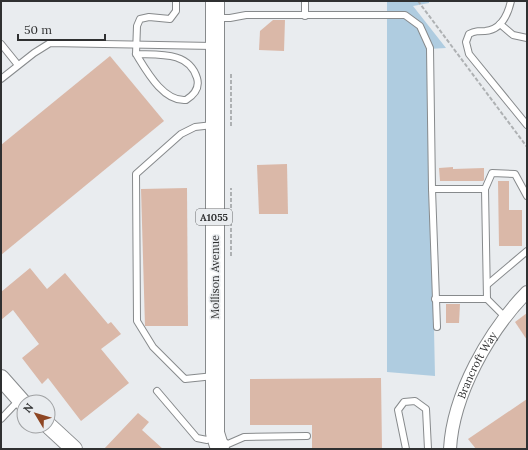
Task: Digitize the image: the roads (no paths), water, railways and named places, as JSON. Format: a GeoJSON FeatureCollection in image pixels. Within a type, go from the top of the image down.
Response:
{"type":"FeatureCollection","features":[{"type":"Feature","properties":{"kind":"main road","name":"Mollison Avenue"},"geometry":{"type":"LineString","coordinates":[[215,9],[215,444]]}},
{"type":"Feature","properties":{"kind":"street","name":"Brancroft Way"},"geometry":{"type":"LineString","coordinates":[[450,449],[450,438],[459,404],[474,366],[504,316],[527,292]]}},
{"type":"Feature","properties":{"kind":"street"},"geometry":{"type":"LineString","coordinates":[[1,378],[16,395]]}},
{"type":"Feature","properties":{"kind":"street"},"geometry":{"type":"LineString","coordinates":[[56,433],[74,449]]}},
{"type":"Feature","properties":{"kind":"lane"},"geometry":{"type":"LineString","coordinates":[[136,54],[175,56],[186,61],[191,65],[196,73],[198,82],[198,88],[193,95],[186,100],[172,98],[148,72],[136,54],[135,44],[137,26],[140,19],[149,17],[170,19],[176,10],[176,1]]}},
{"type":"Feature","properties":{"kind":"lane"},"geometry":{"type":"LineString","coordinates":[[305,1],[305,16]]}},
{"type":"Feature","properties":{"kind":"lane"},"geometry":{"type":"LineString","coordinates":[[511,1],[508,11],[500,24],[486,31],[476,30],[469,34],[466,42],[466,48],[469,54],[527,125]]}},
{"type":"Feature","properties":{"kind":"lane"},"geometry":{"type":"LineString","coordinates":[[215,9],[230,18],[246,15],[405,15],[420,26],[430,48],[432,189],[437,327]]}},
{"type":"Feature","properties":{"kind":"lane"},"geometry":{"type":"LineString","coordinates":[[500,24],[514,35],[527,38]]}},
{"type":"Feature","properties":{"kind":"lane"},"geometry":{"type":"LineString","coordinates":[[1,44],[18,65]]}},
{"type":"Feature","properties":{"kind":"lane"},"geometry":{"type":"LineString","coordinates":[[1,79],[38,50],[50,44],[214,46]]}},
{"type":"Feature","properties":{"kind":"lane"},"geometry":{"type":"LineString","coordinates":[[214,125],[195,128],[181,134],[136,174],[137,321],[153,347],[185,379],[215,376]]}},
{"type":"Feature","properties":{"kind":"lane"},"geometry":{"type":"LineString","coordinates":[[487,299],[488,284],[485,189],[492,174],[515,174],[527,196]]}},
{"type":"Feature","properties":{"kind":"lane"},"geometry":{"type":"LineString","coordinates":[[432,189],[485,189]]}},
{"type":"Feature","properties":{"kind":"lane"},"geometry":{"type":"LineString","coordinates":[[488,284],[527,251]]}},
{"type":"Feature","properties":{"kind":"lane"},"geometry":{"type":"LineString","coordinates":[[435,300],[487,299],[504,316]]}},
{"type":"Feature","properties":{"kind":"lane"},"geometry":{"type":"LineString","coordinates":[[157,391],[197,438],[207,440],[215,444],[223,442],[228,444],[244,437],[307,436]]}},
{"type":"Feature","properties":{"kind":"lane"},"geometry":{"type":"LineString","coordinates":[[406,449],[398,410],[404,402],[415,401],[426,409],[428,449]]}},
{"type":"Feature","properties":{"kind":"lane"},"geometry":{"type":"LineString","coordinates":[[1,419],[16,407]]}}]}
